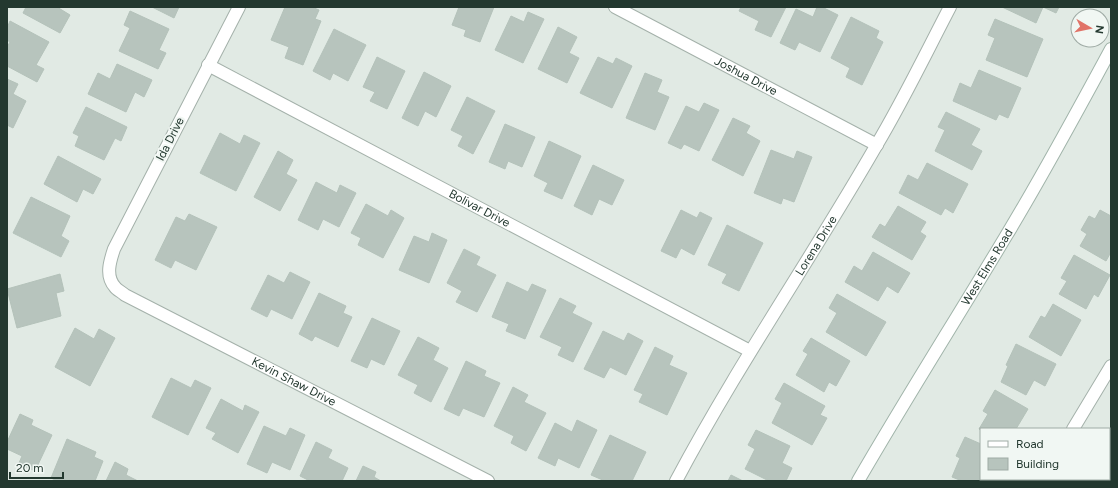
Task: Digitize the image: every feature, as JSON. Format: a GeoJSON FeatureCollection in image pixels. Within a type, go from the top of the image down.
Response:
{"type":"FeatureCollection","features":[{"type":"Feature","properties":{"kind":"street","name":"Ida Drive"},"geometry":{"type":"LineString","coordinates":[[109,274],[110,262],[114,249],[239,7]]}},
{"type":"Feature","properties":{"kind":"street","name":"Joshua Drive"},"geometry":{"type":"LineString","coordinates":[[615,7],[877,145]]}},
{"type":"Feature","properties":{"kind":"street","name":"Lorena Drive"},"geometry":{"type":"LineString","coordinates":[[676,481],[699,438],[750,351],[877,145],[950,7]]}},
{"type":"Feature","properties":{"kind":"street","name":"West Elms Road"},"geometry":{"type":"LineString","coordinates":[[858,481],[922,372],[1007,234],[1111,49]]}},
{"type":"Feature","properties":{"kind":"street","name":"Bolivar Drive"},"geometry":{"type":"LineString","coordinates":[[208,65],[750,351]]}},
{"type":"Feature","properties":{"kind":"street","name":"Kevin Shaw Drive"},"geometry":{"type":"LineString","coordinates":[[109,274],[114,286],[125,295],[488,481]]}},
{"type":"Feature","properties":{"kind":"street"},"geometry":{"type":"LineString","coordinates":[[1074,428],[1111,366]]}},
{"type":"Feature","properties":{"kind":"building"},"geometry":{"type":"Polygon","coordinates":[[[26,7],[57,7],[70,15],[60,33],[23,13],[26,7]]]}},
{"type":"Feature","properties":{"kind":"building"},"geometry":{"type":"Polygon","coordinates":[[[152,7],[179,7],[174,18],[152,7]]]}},
{"type":"Feature","properties":{"kind":"building"},"geometry":{"type":"Polygon","coordinates":[[[285,7],[312,7],[319,10],[315,19],[321,21],[303,65],[285,58],[289,47],[271,40],[285,7]]]}},
{"type":"Feature","properties":{"kind":"building"},"geometry":{"type":"Polygon","coordinates":[[[459,7],[494,7],[480,42],[464,36],[466,30],[452,25],[459,7]]]}},
{"type":"Feature","properties":{"kind":"building"},"geometry":{"type":"Polygon","coordinates":[[[741,7],[786,7],[771,37],[755,30],[759,21],[739,11],[741,7]]]}},
{"type":"Feature","properties":{"kind":"building"},"geometry":{"type":"Polygon","coordinates":[[[817,7],[822,7],[838,15],[820,52],[799,42],[795,50],[780,43],[796,9],[813,17],[817,7]]]}},
{"type":"Feature","properties":{"kind":"building"},"geometry":{"type":"Polygon","coordinates":[[[1002,7],[1043,7],[1036,23],[1002,7]]]}},
{"type":"Feature","properties":{"kind":"building"},"geometry":{"type":"Polygon","coordinates":[[[1043,7],[1059,7],[1056,13],[1043,7]]]}},
{"type":"Feature","properties":{"kind":"building"},"geometry":{"type":"Polygon","coordinates":[[[130,11],[169,29],[159,50],[166,53],[158,69],[119,51],[130,28],[124,25],[130,11]]]}},
{"type":"Feature","properties":{"kind":"building"},"geometry":{"type":"Polygon","coordinates":[[[528,12],[544,19],[523,63],[495,50],[511,16],[524,22],[528,12]]]}},
{"type":"Feature","properties":{"kind":"building"},"geometry":{"type":"Polygon","coordinates":[[[851,17],[879,31],[876,38],[883,42],[862,85],[846,77],[850,68],[831,58],[851,17]]]}},
{"type":"Feature","properties":{"kind":"building"},"geometry":{"type":"Polygon","coordinates":[[[995,19],[1043,39],[1027,77],[986,60],[995,38],[988,35],[995,19]]]}},
{"type":"Feature","properties":{"kind":"building"},"geometry":{"type":"Polygon","coordinates":[[[10,21],[49,42],[36,65],[44,69],[37,82],[7,66],[7,47],[10,42],[7,40],[7,28],[10,21]]]}},
{"type":"Feature","properties":{"kind":"building"},"geometry":{"type":"Polygon","coordinates":[[[558,27],[577,37],[569,53],[579,58],[567,83],[538,69],[558,27]]]}},
{"type":"Feature","properties":{"kind":"building"},"geometry":{"type":"Polygon","coordinates":[[[334,29],[366,45],[348,81],[333,73],[330,80],[313,71],[334,29]]]}},
{"type":"Feature","properties":{"kind":"building"},"geometry":{"type":"Polygon","coordinates":[[[377,57],[405,71],[387,109],[370,101],[375,92],[363,87],[377,57]]]}},
{"type":"Feature","properties":{"kind":"building"},"geometry":{"type":"Polygon","coordinates":[[[598,57],[613,64],[616,58],[632,66],[612,108],[580,93],[598,57]]]}},
{"type":"Feature","properties":{"kind":"building"},"geometry":{"type":"Polygon","coordinates":[[[117,64],[152,80],[144,97],[135,92],[126,112],[88,94],[98,73],[110,79],[117,64]]]}},
{"type":"Feature","properties":{"kind":"building"},"geometry":{"type":"Polygon","coordinates":[[[979,70],[1021,88],[1008,118],[999,114],[996,120],[953,101],[960,83],[971,88],[979,70]]]}},
{"type":"Feature","properties":{"kind":"building"},"geometry":{"type":"Polygon","coordinates":[[[424,72],[451,86],[436,117],[425,111],[418,126],[402,118],[424,72]]]}},
{"type":"Feature","properties":{"kind":"building"},"geometry":{"type":"Polygon","coordinates":[[[645,73],[662,80],[657,92],[669,97],[655,130],[626,118],[645,73]]]}},
{"type":"Feature","properties":{"kind":"building"},"geometry":{"type":"Polygon","coordinates":[[[7,79],[18,84],[13,94],[26,101],[13,128],[7,125],[7,79]]]}},
{"type":"Feature","properties":{"kind":"building"},"geometry":{"type":"Polygon","coordinates":[[[467,97],[495,111],[473,154],[458,146],[463,136],[451,130],[467,97]]]}},
{"type":"Feature","properties":{"kind":"building"},"geometry":{"type":"Polygon","coordinates":[[[704,103],[719,110],[699,151],[684,144],[681,149],[668,143],[686,106],[699,112],[704,103]]]}},
{"type":"Feature","properties":{"kind":"building"},"geometry":{"type":"Polygon","coordinates":[[[86,107],[127,127],[121,141],[115,138],[104,160],[75,146],[79,136],[73,133],[86,107]]]}},
{"type":"Feature","properties":{"kind":"building"},"geometry":{"type":"Polygon","coordinates":[[[946,112],[980,129],[971,145],[982,151],[972,170],[935,151],[945,130],[938,127],[946,112]]]}},
{"type":"Feature","properties":{"kind":"building"},"geometry":{"type":"Polygon","coordinates":[[[733,118],[750,126],[746,133],[760,141],[743,176],[712,160],[733,118]]]}},
{"type":"Feature","properties":{"kind":"building"},"geometry":{"type":"Polygon","coordinates":[[[505,124],[535,137],[522,167],[508,161],[505,169],[489,162],[505,124]]]}},
{"type":"Feature","properties":{"kind":"building"},"geometry":{"type":"Polygon","coordinates":[[[220,133],[240,144],[244,135],[260,143],[236,191],[200,173],[220,133]]]}},
{"type":"Feature","properties":{"kind":"building"},"geometry":{"type":"Polygon","coordinates":[[[549,141],[581,156],[562,199],[544,191],[548,183],[534,176],[549,141]]]}},
{"type":"Feature","properties":{"kind":"building"},"geometry":{"type":"Polygon","coordinates":[[[771,150],[794,159],[797,151],[812,157],[794,202],[783,198],[781,204],[754,193],[771,150]]]}},
{"type":"Feature","properties":{"kind":"building"},"geometry":{"type":"Polygon","coordinates":[[[278,151],[293,160],[286,174],[297,180],[280,211],[254,197],[278,151]]]}},
{"type":"Feature","properties":{"kind":"building"},"geometry":{"type":"Polygon","coordinates":[[[58,156],[101,179],[93,194],[83,189],[77,202],[44,184],[58,156]]]}},
{"type":"Feature","properties":{"kind":"building"},"geometry":{"type":"Polygon","coordinates":[[[927,163],[968,184],[953,213],[945,208],[941,215],[899,193],[908,175],[918,180],[927,163]]]}},
{"type":"Feature","properties":{"kind":"building"},"geometry":{"type":"Polygon","coordinates":[[[593,165],[624,180],[612,205],[599,199],[592,215],[574,206],[593,165]]]}},
{"type":"Feature","properties":{"kind":"building"},"geometry":{"type":"Polygon","coordinates":[[[316,182],[337,193],[340,185],[356,193],[339,227],[323,219],[318,230],[298,220],[316,182]]]}},
{"type":"Feature","properties":{"kind":"building"},"geometry":{"type":"Polygon","coordinates":[[[31,197],[70,216],[61,236],[69,241],[61,257],[13,233],[31,197]]]}},
{"type":"Feature","properties":{"kind":"building"},"geometry":{"type":"Polygon","coordinates":[[[366,204],[388,216],[391,210],[404,218],[383,258],[358,245],[361,238],[351,233],[366,204]]]}},
{"type":"Feature","properties":{"kind":"building"},"geometry":{"type":"Polygon","coordinates":[[[898,206],[926,222],[920,232],[926,236],[912,260],[872,237],[880,224],[885,227],[898,206]]]}},
{"type":"Feature","properties":{"kind":"building"},"geometry":{"type":"Polygon","coordinates":[[[681,210],[697,218],[700,212],[712,218],[694,255],[681,248],[676,258],[661,251],[681,210]]]}},
{"type":"Feature","properties":{"kind":"building"},"geometry":{"type":"Polygon","coordinates":[[[1100,210],[1111,216],[1111,252],[1106,261],[1080,246],[1087,234],[1081,230],[1089,216],[1095,219],[1100,210]]]}},
{"type":"Feature","properties":{"kind":"building"},"geometry":{"type":"Polygon","coordinates":[[[189,214],[217,227],[196,270],[175,260],[171,268],[155,260],[176,217],[185,221],[189,214]]]}},
{"type":"Feature","properties":{"kind":"building"},"geometry":{"type":"Polygon","coordinates":[[[727,225],[763,243],[739,291],[722,283],[727,274],[708,265],[727,225]]]}},
{"type":"Feature","properties":{"kind":"building"},"geometry":{"type":"Polygon","coordinates":[[[432,233],[447,240],[429,283],[399,270],[414,236],[429,242],[432,233]]]}},
{"type":"Feature","properties":{"kind":"building"},"geometry":{"type":"Polygon","coordinates":[[[464,249],[480,257],[476,265],[496,275],[477,312],[456,302],[462,291],[447,283],[464,249]]]}},
{"type":"Feature","properties":{"kind":"building"},"geometry":{"type":"Polygon","coordinates":[[[873,252],[910,273],[898,293],[887,286],[878,301],[845,282],[854,266],[862,271],[873,252]]]}},
{"type":"Feature","properties":{"kind":"building"},"geometry":{"type":"Polygon","coordinates":[[[1074,255],[1110,275],[1098,297],[1094,294],[1086,309],[1059,294],[1067,281],[1061,278],[1074,255]]]}},
{"type":"Feature","properties":{"kind":"building"},"geometry":{"type":"Polygon","coordinates":[[[290,272],[310,282],[292,319],[271,309],[267,317],[251,309],[268,275],[284,283],[290,272]]]}},
{"type":"Feature","properties":{"kind":"building"},"geometry":{"type":"Polygon","coordinates":[[[60,274],[64,291],[56,293],[61,316],[17,328],[7,289],[60,274]]]}},
{"type":"Feature","properties":{"kind":"building"},"geometry":{"type":"Polygon","coordinates":[[[507,282],[528,292],[532,284],[546,290],[525,339],[506,331],[509,324],[492,317],[507,282]]]}},
{"type":"Feature","properties":{"kind":"building"},"geometry":{"type":"Polygon","coordinates":[[[319,293],[346,306],[343,313],[352,317],[338,347],[315,336],[312,341],[299,334],[319,293]]]}},
{"type":"Feature","properties":{"kind":"building"},"geometry":{"type":"Polygon","coordinates":[[[837,294],[886,322],[866,356],[826,332],[837,313],[829,308],[837,294]]]}},
{"type":"Feature","properties":{"kind":"building"},"geometry":{"type":"Polygon","coordinates":[[[560,298],[576,306],[572,313],[592,323],[573,362],[558,355],[562,347],[540,337],[560,298]]]}},
{"type":"Feature","properties":{"kind":"building"},"geometry":{"type":"Polygon","coordinates":[[[1053,304],[1081,320],[1061,356],[1029,337],[1041,316],[1045,318],[1053,304]]]}},
{"type":"Feature","properties":{"kind":"building"},"geometry":{"type":"Polygon","coordinates":[[[372,318],[400,331],[384,365],[371,359],[367,368],[351,361],[372,318]]]}},
{"type":"Feature","properties":{"kind":"building"},"geometry":{"type":"Polygon","coordinates":[[[75,328],[94,339],[99,329],[115,338],[90,386],[55,367],[75,328]]]}},
{"type":"Feature","properties":{"kind":"building"},"geometry":{"type":"Polygon","coordinates":[[[603,331],[624,341],[628,333],[643,341],[626,375],[610,367],[604,378],[584,369],[603,331]]]}},
{"type":"Feature","properties":{"kind":"building"},"geometry":{"type":"Polygon","coordinates":[[[418,337],[439,348],[433,360],[448,368],[431,402],[414,393],[418,385],[398,375],[418,337]]]}},
{"type":"Feature","properties":{"kind":"building"},"geometry":{"type":"Polygon","coordinates":[[[811,338],[850,361],[836,386],[829,382],[824,392],[796,375],[808,354],[803,351],[811,338]]]}},
{"type":"Feature","properties":{"kind":"building"},"geometry":{"type":"Polygon","coordinates":[[[1016,344],[1056,364],[1045,386],[1034,380],[1026,395],[1001,382],[1008,366],[1006,365],[1016,344]]]}},
{"type":"Feature","properties":{"kind":"building"},"geometry":{"type":"Polygon","coordinates":[[[655,347],[673,356],[669,365],[687,373],[667,415],[639,402],[643,394],[634,390],[655,347]]]}},
{"type":"Feature","properties":{"kind":"building"},"geometry":{"type":"Polygon","coordinates":[[[466,361],[486,371],[484,376],[500,383],[484,417],[463,408],[459,416],[444,409],[466,361]]]}},
{"type":"Feature","properties":{"kind":"building"},"geometry":{"type":"Polygon","coordinates":[[[171,378],[191,388],[195,380],[211,388],[188,435],[152,417],[171,378]]]}},
{"type":"Feature","properties":{"kind":"building"},"geometry":{"type":"Polygon","coordinates":[[[784,383],[825,406],[820,415],[827,418],[812,445],[772,423],[782,403],[775,399],[784,383]]]}},
{"type":"Feature","properties":{"kind":"building"},"geometry":{"type":"Polygon","coordinates":[[[513,387],[528,395],[524,402],[546,413],[526,451],[511,443],[514,436],[494,426],[513,387]]]}},
{"type":"Feature","properties":{"kind":"building"},"geometry":{"type":"Polygon","coordinates":[[[995,390],[1028,409],[1017,428],[980,428],[980,430],[979,429],[988,414],[983,411],[995,390]]]}},
{"type":"Feature","properties":{"kind":"building"},"geometry":{"type":"Polygon","coordinates":[[[221,399],[243,411],[245,405],[259,412],[238,453],[212,439],[216,433],[206,428],[221,399]]]}},
{"type":"Feature","properties":{"kind":"building"},"geometry":{"type":"Polygon","coordinates":[[[20,414],[33,420],[31,425],[52,435],[35,471],[19,463],[22,456],[7,449],[7,442],[20,414]]]}},
{"type":"Feature","properties":{"kind":"building"},"geometry":{"type":"Polygon","coordinates":[[[577,420],[597,430],[579,468],[558,458],[555,466],[538,458],[555,423],[572,432],[577,420]]]}},
{"type":"Feature","properties":{"kind":"building"},"geometry":{"type":"Polygon","coordinates":[[[264,426],[286,436],[290,428],[305,435],[290,470],[272,462],[267,473],[247,464],[264,426]]]}},
{"type":"Feature","properties":{"kind":"building"},"geometry":{"type":"Polygon","coordinates":[[[756,430],[790,446],[782,463],[792,468],[786,481],[769,481],[745,469],[755,449],[748,445],[756,430]]]}},
{"type":"Feature","properties":{"kind":"building"},"geometry":{"type":"Polygon","coordinates":[[[610,435],[646,452],[632,481],[605,481],[591,475],[610,435]]]}},
{"type":"Feature","properties":{"kind":"building"},"geometry":{"type":"Polygon","coordinates":[[[965,437],[980,444],[980,480],[988,481],[962,481],[952,477],[960,458],[956,456],[965,437]]]}},
{"type":"Feature","properties":{"kind":"building"},"geometry":{"type":"Polygon","coordinates":[[[67,439],[96,452],[94,457],[103,461],[95,481],[57,481],[51,478],[67,439]]]}},
{"type":"Feature","properties":{"kind":"building"},"geometry":{"type":"Polygon","coordinates":[[[316,442],[332,450],[328,458],[348,468],[342,481],[310,481],[300,476],[316,442]]]}},
{"type":"Feature","properties":{"kind":"building"},"geometry":{"type":"Polygon","coordinates":[[[115,462],[128,469],[126,475],[138,481],[106,481],[115,462]]]}},
{"type":"Feature","properties":{"kind":"building"},"geometry":{"type":"Polygon","coordinates":[[[363,466],[376,472],[374,477],[381,481],[356,481],[363,466]]]}},
{"type":"Feature","properties":{"kind":"building"},"geometry":{"type":"Polygon","coordinates":[[[731,475],[743,481],[728,481],[731,475]]]}}]}
